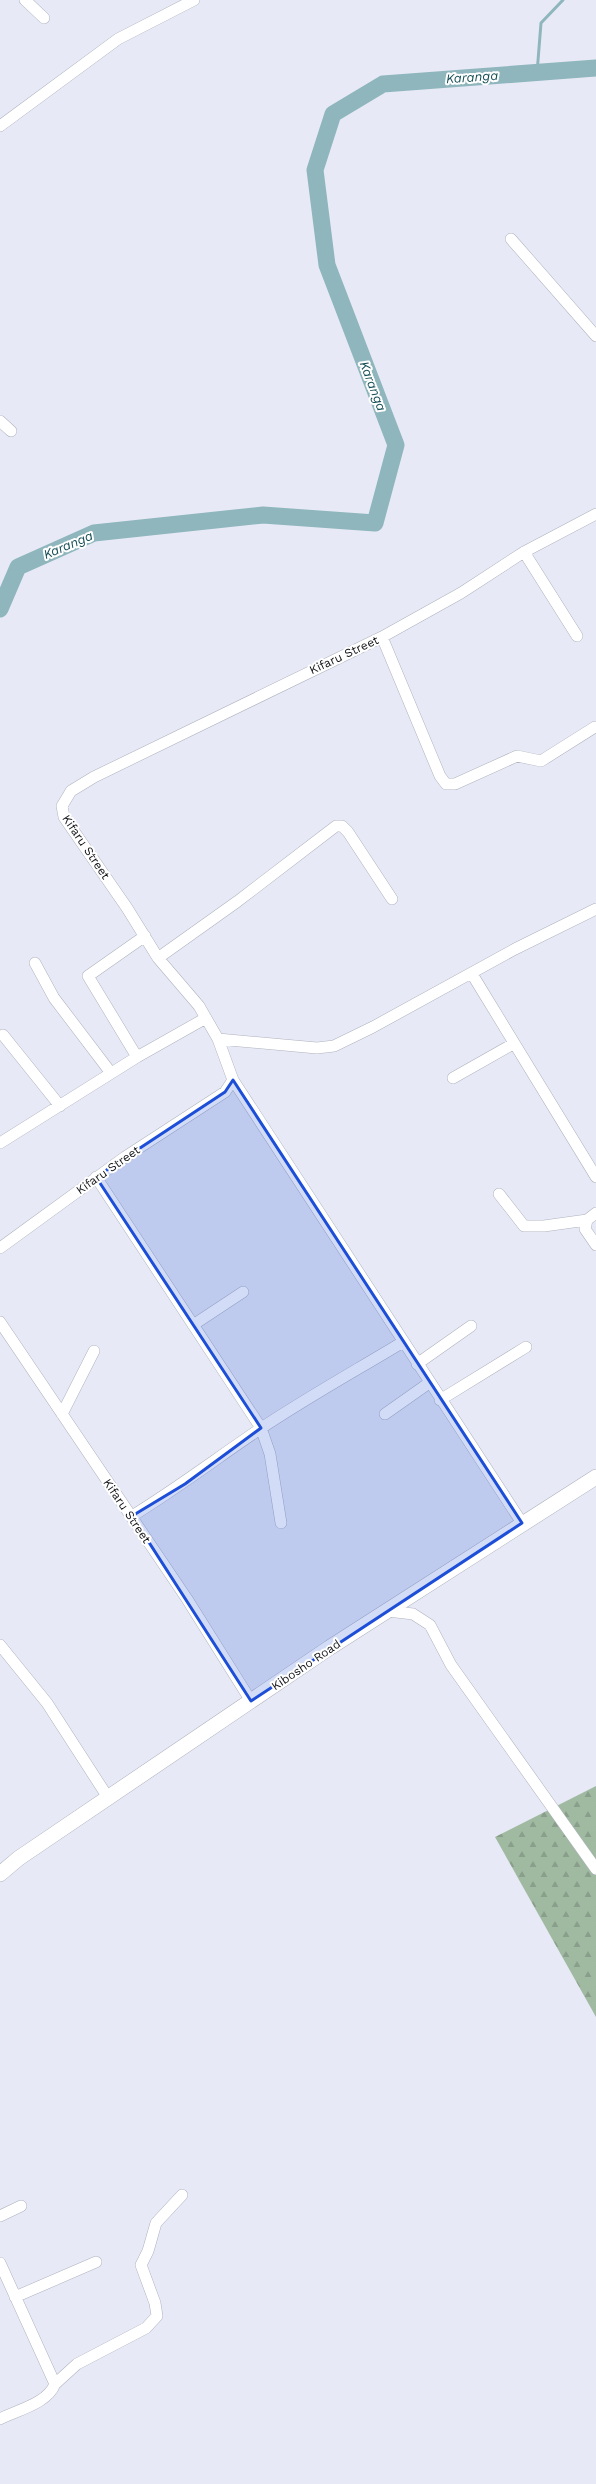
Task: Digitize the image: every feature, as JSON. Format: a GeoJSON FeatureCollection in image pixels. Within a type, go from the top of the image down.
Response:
{"type":"FeatureCollection","features":[{"type":"Feature","properties":{"kind":"main road","name":"Kibosho Road"},"geometry":{"type":"LineString","coordinates":[[0,1874],[19,1858],[109,1799],[251,1702],[522,1523],[596,1477]]}},
{"type":"Feature","properties":{"kind":"street"},"geometry":{"type":"LineString","coordinates":[[25,0],[44,18]]}},
{"type":"Feature","properties":{"kind":"street"},"geometry":{"type":"LineString","coordinates":[[0,126],[118,39],[194,0]]}},
{"type":"Feature","properties":{"kind":"street"},"geometry":{"type":"LineString","coordinates":[[511,239],[596,336]]}},
{"type":"Feature","properties":{"kind":"street"},"geometry":{"type":"LineString","coordinates":[[0,421],[11,431]]}},
{"type":"Feature","properties":{"kind":"street","name":"Kifaru Street"},"geometry":{"type":"LineString","coordinates":[[0,1248],[96,1178],[225,1092],[233,1080],[218,1039],[206,1018],[190,996],[158,958],[145,936],[64,817],[61,810],[64,801],[71,791],[94,777],[382,637],[461,593],[524,552],[596,514]]}},
{"type":"Feature","properties":{"kind":"street"},"geometry":{"type":"LineString","coordinates":[[524,552],[577,636]]}},
{"type":"Feature","properties":{"kind":"street"},"geometry":{"type":"LineString","coordinates":[[382,637],[440,776],[446,784],[455,784],[517,756],[536,762],[541,761],[595,727]]}},
{"type":"Feature","properties":{"kind":"street"},"geometry":{"type":"LineString","coordinates":[[158,958],[238,901],[336,826],[342,826],[351,836],[392,899]]}},
{"type":"Feature","properties":{"kind":"street"},"geometry":{"type":"LineString","coordinates":[[218,1039],[327,1048],[374,1027],[472,974],[515,948],[596,909]]}},
{"type":"Feature","properties":{"kind":"street"},"geometry":{"type":"LineString","coordinates":[[137,1057],[88,976],[145,936]]}},
{"type":"Feature","properties":{"kind":"street"},"geometry":{"type":"LineString","coordinates":[[35,963],[54,998],[111,1074]]}},
{"type":"Feature","properties":{"kind":"street"},"geometry":{"type":"LineString","coordinates":[[472,974],[513,1044],[596,1177]]}},
{"type":"Feature","properties":{"kind":"street"},"geometry":{"type":"LineString","coordinates":[[0,1143],[137,1057],[206,1018]]}},
{"type":"Feature","properties":{"kind":"street"},"geometry":{"type":"LineString","coordinates":[[3,1035],[60,1106]]}},
{"type":"Feature","properties":{"kind":"street"},"geometry":{"type":"LineString","coordinates":[[453,1078],[513,1044]]}},
{"type":"Feature","properties":{"kind":"street"},"geometry":{"type":"LineString","coordinates":[[233,1080],[402,1342],[522,1523]]}},
{"type":"Feature","properties":{"kind":"street"},"geometry":{"type":"LineString","coordinates":[[96,1178],[261,1428],[270,1454],[282,1523]]}},
{"type":"Feature","properties":{"kind":"street"},"geometry":{"type":"LineString","coordinates":[[498,1194],[524,1226],[539,1226],[592,1216]]}},
{"type":"Feature","properties":{"kind":"street"},"geometry":{"type":"LineString","coordinates":[[592,1216],[586,1233],[596,1245]]}},
{"type":"Feature","properties":{"kind":"street"},"geometry":{"type":"LineString","coordinates":[[194,1325],[244,1292]]}},
{"type":"Feature","properties":{"kind":"street","name":"Kifaru Street"},"geometry":{"type":"LineString","coordinates":[[0,1322],[132,1516],[251,1702]]}},
{"type":"Feature","properties":{"kind":"street"},"geometry":{"type":"LineString","coordinates":[[417,1364],[471,1326]]}},
{"type":"Feature","properties":{"kind":"street"},"geometry":{"type":"LineString","coordinates":[[132,1516],[185,1484],[208,1464],[261,1428],[402,1342]]}},
{"type":"Feature","properties":{"kind":"street"},"geometry":{"type":"LineString","coordinates":[[440,1400],[526,1347]]}},
{"type":"Feature","properties":{"kind":"street"},"geometry":{"type":"LineString","coordinates":[[62,1414],[94,1351]]}},
{"type":"Feature","properties":{"kind":"street"},"geometry":{"type":"LineString","coordinates":[[385,1414],[429,1383]]}},
{"type":"Feature","properties":{"kind":"street"},"geometry":{"type":"LineString","coordinates":[[388,1611],[413,1614],[430,1625],[445,1656],[596,1869]]}},
{"type":"Feature","properties":{"kind":"street"},"geometry":{"type":"LineString","coordinates":[[0,1645],[47,1703],[109,1799]]}},
{"type":"Feature","properties":{"kind":"street"},"geometry":{"type":"LineString","coordinates":[[0,2419],[43,2398],[52,2390],[55,2384],[81,2361],[146,2328],[157,2316],[155,2303],[141,2265],[148,2251],[156,2223],[182,2195]]}},
{"type":"Feature","properties":{"kind":"street"},"geometry":{"type":"LineString","coordinates":[[0,2216],[21,2206]]}},
{"type":"Feature","properties":{"kind":"street"},"geometry":{"type":"LineString","coordinates":[[15,2297],[96,2262]]}},
{"type":"Feature","properties":{"kind":"street"},"geometry":{"type":"LineString","coordinates":[[0,2263],[55,2384]]}},
{"type":"Feature","properties":{"kind":"highlighted area"},"geometry":{"type":"Polygon","coordinates":[[[233,1080],[522,1523],[251,1701],[132,1516],[185,1484],[261,1428],[96,1177],[225,1092],[233,1080]]]}},
{"type":"Feature","properties":{"kind":"green space"},"geometry":{"type":"Polygon","coordinates":[[[596,1786],[596,2017],[495,1837],[596,1786]]]}},
{"type":"Feature","properties":{"kind":"waterway"},"geometry":{"type":"LineString","coordinates":[[537,73],[541,23],[563,0]]}},
{"type":"Feature","properties":{"kind":"waterway","name":"Karanga"},"geometry":{"type":"LineString","coordinates":[[0,609],[18,567],[94,533],[263,515],[375,523],[396,445],[327,265],[315,170],[333,114],[383,84],[596,68]]}}]}
